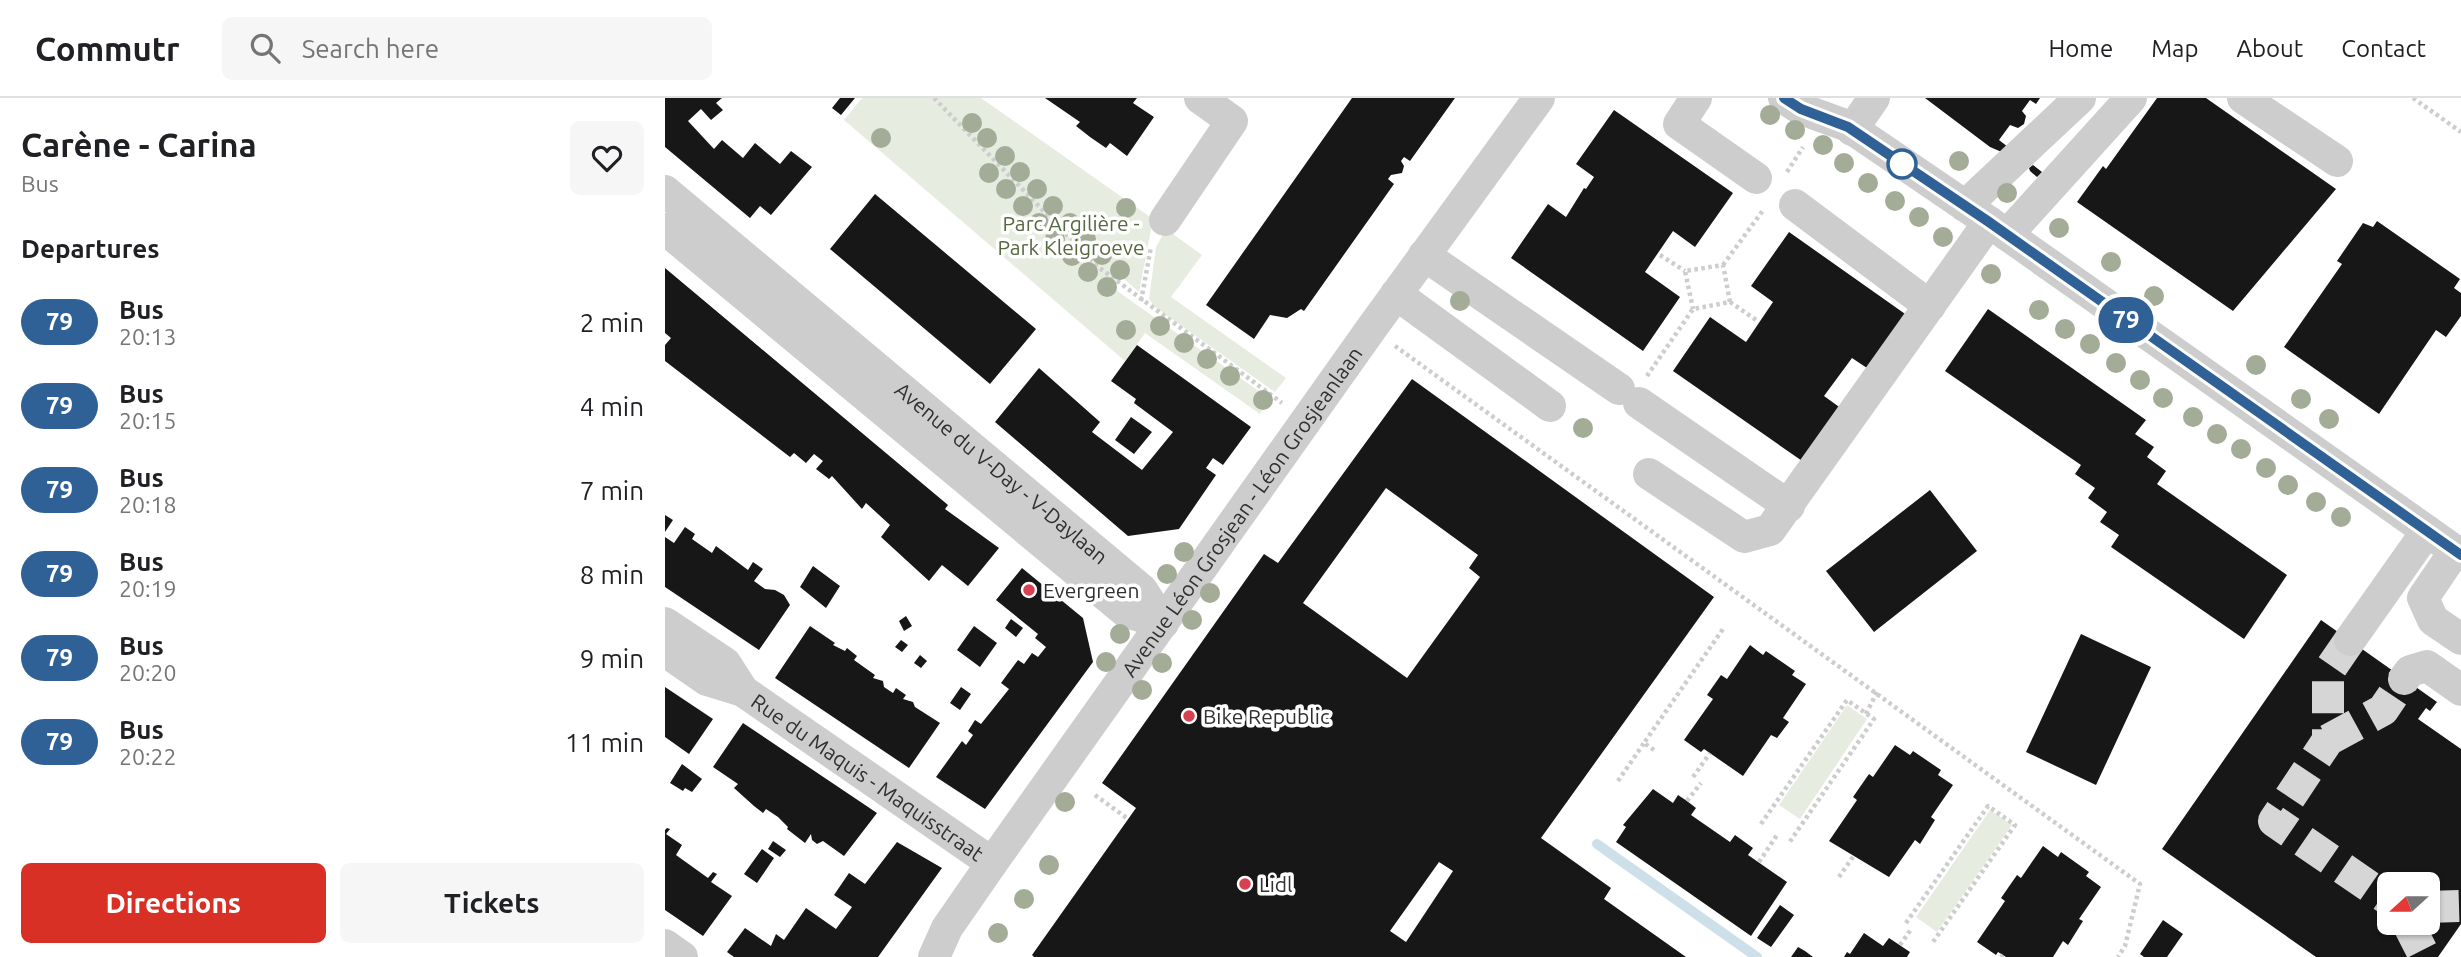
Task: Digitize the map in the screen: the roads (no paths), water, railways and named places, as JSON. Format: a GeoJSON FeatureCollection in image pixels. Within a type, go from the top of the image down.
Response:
{"type":"FeatureCollection","features":[{"type":"Feature","properties":{"kind":"street"},"geometry":{"type":"LineString","coordinates":[[1165,220],[1231,121],[1200,98]]}},
{"type":"Feature","properties":{"kind":"street","name":"Avenue Léon Grosjean - Léon Grosjeanlaan"},"geometry":{"type":"LineString","coordinates":[[935,957],[947,928],[992,863],[1396,293],[1539,98]]}},
{"type":"Feature","properties":{"kind":"street"},"geometry":{"type":"LineString","coordinates":[[1696,98],[1679,124],[1756,178]]}},
{"type":"Feature","properties":{"kind":"street"},"geometry":{"type":"LineString","coordinates":[[1784,98],[1801,109],[1850,128],[1987,221],[2458,553],[2423,598],[2433,620],[2461,639]]}},
{"type":"Feature","properties":{"kind":"street"},"geometry":{"type":"LineString","coordinates":[[1824,98],[1850,128]]}},
{"type":"Feature","properties":{"kind":"street"},"geometry":{"type":"LineString","coordinates":[[1850,128],[1874,98]]}},
{"type":"Feature","properties":{"kind":"street"},"geometry":{"type":"LineString","coordinates":[[1649,474],[1744,537],[1770,530],[1930,306],[1987,221],[2080,98]]}},
{"type":"Feature","properties":{"kind":"street"},"geometry":{"type":"LineString","coordinates":[[1987,221],[2131,98]]}},
{"type":"Feature","properties":{"kind":"street"},"geometry":{"type":"LineString","coordinates":[[2243,98],[2337,161]]}},
{"type":"Feature","properties":{"kind":"street","name":"Avenue du V-Day - V-Daylaan"},"geometry":{"type":"LineString","coordinates":[[665,191],[1142,590],[1163,623]]}},
{"type":"Feature","properties":{"kind":"street"},"geometry":{"type":"LineString","coordinates":[[1795,205],[1930,306]]}},
{"type":"Feature","properties":{"kind":"street","name":"Avenue du V-Day - V-Daylaan"},"geometry":{"type":"LineString","coordinates":[[665,229],[1126,612],[1163,623]]}},
{"type":"Feature","properties":{"kind":"street"},"geometry":{"type":"LineString","coordinates":[[1424,255],[1789,506]]}},
{"type":"Feature","properties":{"kind":"street"},"geometry":{"type":"LineString","coordinates":[[1396,293],[1550,406]]}},
{"type":"Feature","properties":{"kind":"street"},"geometry":{"type":"LineString","coordinates":[[2350,640],[2427,531]]}},
{"type":"Feature","properties":{"kind":"street","name":"Rue du Maquis - Maquisstraat"},"geometry":{"type":"LineString","coordinates":[[665,623],[725,663],[743,691]]}},
{"type":"Feature","properties":{"kind":"street","name":"Rue du Maquis - Maquisstraat"},"geometry":{"type":"LineString","coordinates":[[665,652],[707,680],[743,691],[992,863]]}},
{"type":"Feature","properties":{"kind":"street"},"geometry":{"type":"LineString","coordinates":[[2404,679],[2410,671],[2427,666],[2461,690]]}},
{"type":"Feature","properties":{"kind":"street","name":"Avenue Léon Grosjean - Léon Grosjeanlaan"},"geometry":{"type":"LineString","coordinates":[[915,957],[929,938],[947,928]]}},
{"type":"Feature","properties":{"kind":"street"},"geometry":{"type":"LineString","coordinates":[[665,945],[682,957]]}},
{"type":"Feature","properties":{"kind":"waterway"},"geometry":{"type":"LineString","coordinates":[[1597,844],[1757,957]]}},
{"type":"Feature","properties":{"kind":"tunnel"},"geometry":{"type":"LineString","coordinates":[[2350,640],[2328,672],[2328,740],[2274,821],[2377,892]]}},
{"type":"Feature","properties":{"kind":"tunnel"},"geometry":{"type":"LineString","coordinates":[[2328,740],[2383,710],[2404,679]]}},
{"type":"Feature","properties":{"kind":"tunnel"},"geometry":{"type":"LineString","coordinates":[[2440,907],[2461,906]]}},
{"type":"Feature","properties":{"kind":"tunnel"},"geometry":{"type":"LineString","coordinates":[[2414,935],[2425,957]]}},
{"type":"Feature","properties":{"kind":"place","name":"Evergreen"},"geometry":{"type":"Point","coordinates":[1029,590]}},
{"type":"Feature","properties":{"kind":"place","name":"Bike Republic"},"geometry":{"type":"Point","coordinates":[1189,716]}},
{"type":"Feature","properties":{"kind":"place","name":"Lidl"},"geometry":{"type":"Point","coordinates":[1245,884]}},
{"type":"Feature","properties":{"kind":"park label","name":"Parc Argilière - Park Kleigroeve"},"geometry":{"type":"Point","coordinates":[1071,235]}}]}
